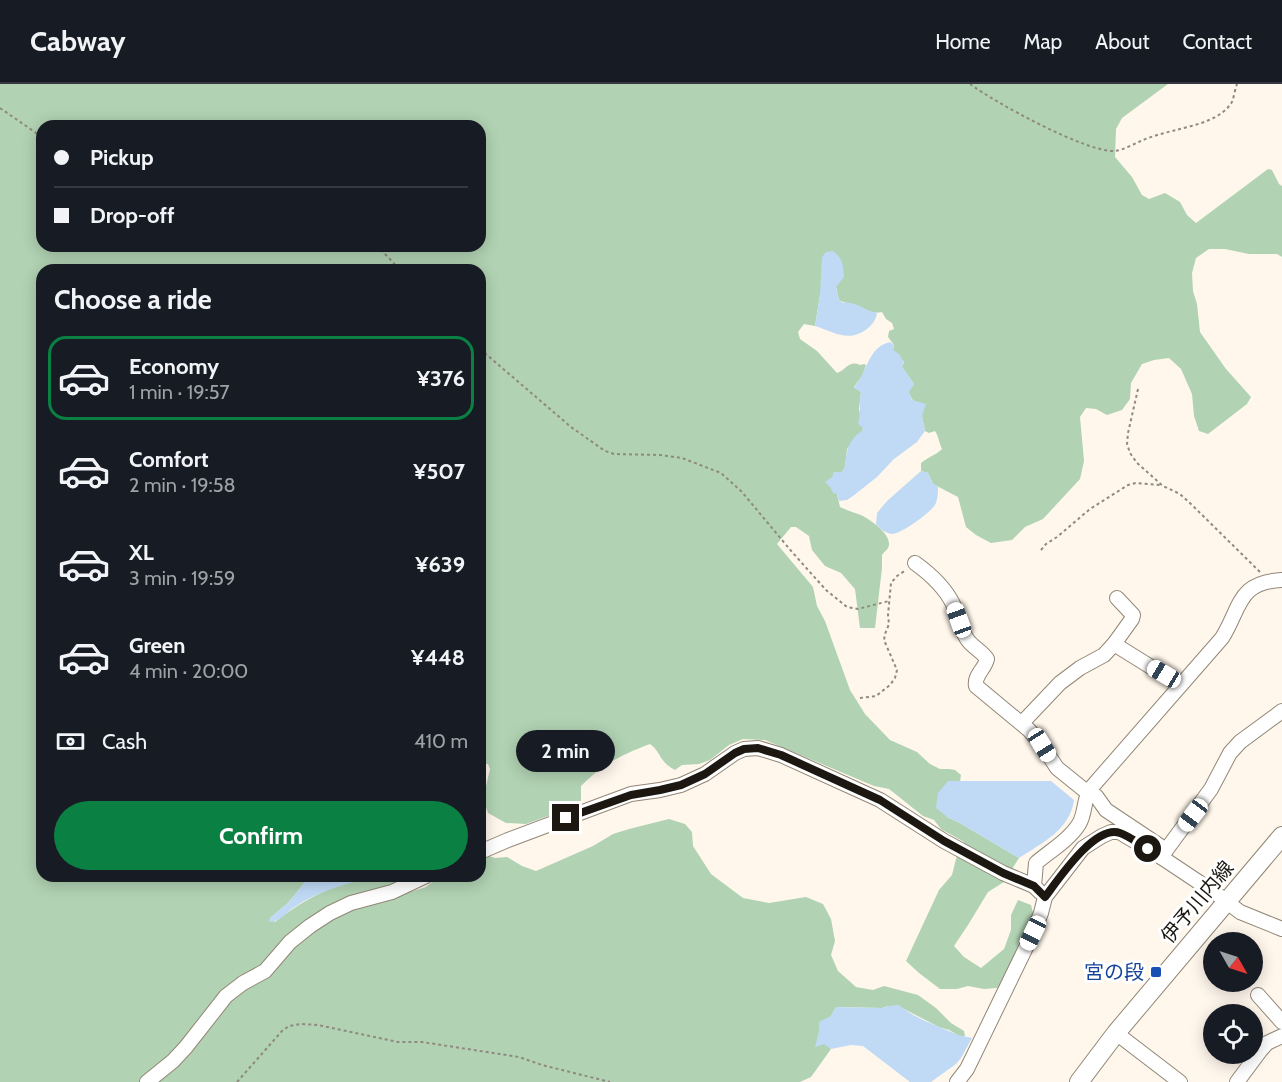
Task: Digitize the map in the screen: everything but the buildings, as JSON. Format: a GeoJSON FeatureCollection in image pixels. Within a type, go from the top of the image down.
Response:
{"type":"FeatureCollection","features":[{"type":"Feature","properties":{"kind":"main road","name":"伊予川内線"},"geometry":{"type":"LineString","coordinates":[[1079,1082],[1116,1033],[1282,836]]}},
{"type":"Feature","properties":{"kind":"street"},"geometry":{"type":"LineString","coordinates":[[915,563],[939,585],[952,602],[969,643],[983,653],[987,659],[976,678],[976,686],[1022,723],[1042,745],[1057,768],[1088,793],[1096,796],[1106,810],[1240,912],[1282,929]]}},
{"type":"Feature","properties":{"kind":"street"},"geometry":{"type":"LineString","coordinates":[[1014,878],[1071,834],[1080,823],[1088,793],[1222,638],[1243,596],[1250,589],[1275,580]]}},
{"type":"Feature","properties":{"kind":"street"},"geometry":{"type":"LineString","coordinates":[[1022,723],[1060,683],[1080,668],[1104,655],[1114,644],[1133,615],[1117,598]]}},
{"type":"Feature","properties":{"kind":"street"},"geometry":{"type":"LineString","coordinates":[[1114,644],[1180,685]]}},
{"type":"Feature","properties":{"kind":"street"},"geometry":{"type":"LineString","coordinates":[[1163,853],[1211,789],[1230,753],[1240,742],[1282,711]]}},
{"type":"Feature","properties":{"kind":"street"},"geometry":{"type":"LineString","coordinates":[[486,849],[631,795],[681,785],[705,774],[735,753],[744,749],[758,748],[781,755],[880,800],[927,831],[1014,878],[1034,886],[1045,897]]}},
{"type":"Feature","properties":{"kind":"street"},"geometry":{"type":"LineString","coordinates":[[957,1082],[967,1069],[1033,933],[1045,897],[1083,848],[1111,832],[1119,832],[1163,853]]}},
{"type":"Feature","properties":{"kind":"street"},"geometry":{"type":"LineString","coordinates":[[1034,886],[1036,863]]}},
{"type":"Feature","properties":{"kind":"street"},"geometry":{"type":"LineString","coordinates":[[147,1082],[186,1047],[226,996],[265,971],[290,942],[310,926],[351,903],[392,892],[413,882]]}},
{"type":"Feature","properties":{"kind":"street"},"geometry":{"type":"LineString","coordinates":[[1258,995],[1282,1022]]}},
{"type":"Feature","properties":{"kind":"street"},"geometry":{"type":"LineString","coordinates":[[1116,1033],[1179,1082]]}},
{"type":"Feature","properties":{"kind":"street"},"geometry":{"type":"LineString","coordinates":[[1236,1082],[1267,1043],[1282,1036]]}},
{"type":"Feature","properties":{"kind":"path"},"geometry":{"type":"LineString","coordinates":[[970,84],[1019,114],[1071,139],[1115,151],[1159,134],[1185,128],[1218,116],[1232,102],[1237,84]]}},
{"type":"Feature","properties":{"kind":"path"},"geometry":{"type":"LineString","coordinates":[[0,108],[36,133]]}},
{"type":"Feature","properties":{"kind":"path"},"geometry":{"type":"LineString","coordinates":[[383,252],[394,264]]}},
{"type":"Feature","properties":{"kind":"path"},"geometry":{"type":"LineString","coordinates":[[486,354],[571,427],[605,451],[614,454],[682,458],[721,473],[742,492],[826,590],[847,607],[858,609],[889,601]]}},
{"type":"Feature","properties":{"kind":"path"},"geometry":{"type":"LineString","coordinates":[[1138,389],[1127,444],[1137,463],[1163,486]]}},
{"type":"Feature","properties":{"kind":"path"},"geometry":{"type":"LineString","coordinates":[[1041,550],[1090,509],[1128,485],[1148,483],[1163,486],[1180,494],[1275,580]]}},
{"type":"Feature","properties":{"kind":"path"},"geometry":{"type":"LineString","coordinates":[[860,698],[876,696],[895,678],[897,670],[884,640],[889,624],[891,583],[915,563]]}},
{"type":"Feature","properties":{"kind":"path"},"geometry":{"type":"LineString","coordinates":[[237,1082],[282,1031],[289,1026],[301,1024],[318,1025],[398,1042],[422,1042],[519,1057],[610,1082]]}},
{"type":"Feature","properties":{"kind":"green space"},"geometry":{"type":"Polygon","coordinates":[[[0,84],[1168,84],[1122,118],[1116,129],[1115,157],[1132,177],[1142,195],[1149,199],[1165,193],[1180,202],[1187,215],[1196,223],[1268,169],[1272,170],[1282,186],[1282,257],[1277,254],[1249,254],[1225,249],[1209,249],[1196,258],[1192,273],[1200,332],[1226,369],[1251,397],[1247,404],[1208,434],[1199,431],[1194,416],[1192,394],[1181,369],[1169,358],[1142,364],[1131,383],[1130,399],[1122,410],[1107,415],[1096,409],[1086,408],[1080,417],[1084,461],[1080,479],[1043,519],[1025,527],[1012,540],[991,543],[976,535],[966,527],[958,497],[933,484],[928,473],[921,471],[921,463],[942,449],[935,431],[929,433],[925,431],[922,416],[908,392],[914,384],[902,367],[904,362],[893,350],[894,345],[888,337],[889,331],[894,329],[892,323],[882,312],[872,312],[839,300],[836,287],[820,295],[815,326],[804,324],[798,332],[800,339],[817,351],[837,373],[853,364],[866,365],[854,387],[861,392],[859,409],[863,428],[847,449],[845,467],[842,472],[834,472],[831,488],[837,494],[840,507],[867,518],[881,529],[888,539],[888,548],[882,555],[875,628],[860,628],[855,589],[841,573],[825,566],[812,550],[809,536],[796,527],[791,527],[777,544],[813,587],[817,606],[825,621],[850,690],[865,714],[890,740],[917,752],[930,764],[940,769],[955,770],[961,775],[960,782],[948,781],[947,817],[1019,858],[1004,882],[988,892],[954,946],[964,957],[981,968],[1004,949],[1011,930],[1011,915],[1018,900],[1031,905],[1034,916],[1031,927],[1020,938],[1004,981],[997,988],[984,989],[968,986],[957,989],[940,989],[906,961],[939,890],[952,875],[964,842],[941,829],[934,820],[923,816],[889,789],[874,786],[765,740],[743,739],[729,745],[710,760],[699,764],[682,765],[675,770],[666,764],[650,744],[613,761],[589,778],[581,786],[581,804],[526,824],[506,823],[488,813],[486,786],[490,769],[486,764],[486,264],[36,264],[36,882],[305,882],[288,903],[270,918],[275,922],[315,896],[352,882],[395,882],[400,895],[426,887],[432,882],[486,882],[486,855],[495,858],[507,857],[536,871],[593,846],[613,834],[669,819],[685,824],[692,832],[693,846],[711,874],[743,898],[769,903],[806,897],[823,904],[831,919],[835,941],[831,955],[838,971],[856,987],[873,990],[884,986],[918,995],[964,1031],[965,1036],[961,1037],[902,1008],[836,1007],[819,1032],[816,1046],[824,1043],[831,1049],[811,1077],[800,1082],[0,1082],[0,84]]]}},
{"type":"Feature","properties":{"kind":"water"},"geometry":{"type":"Polygon","coordinates":[[[833,251],[841,259],[844,277],[836,287],[839,300],[877,313],[869,327],[854,335],[841,335],[815,326],[820,295],[822,257],[826,252],[833,251]]]}},
{"type":"Feature","properties":{"kind":"water"},"geometry":{"type":"Polygon","coordinates":[[[890,342],[894,345],[893,350],[899,354],[904,363],[902,367],[914,384],[909,392],[912,400],[926,404],[922,416],[925,431],[917,442],[894,459],[877,477],[847,500],[839,501],[837,494],[833,493],[825,482],[832,477],[834,472],[842,472],[849,446],[863,428],[858,424],[861,392],[854,388],[869,359],[879,347],[890,342]]]}},
{"type":"Feature","properties":{"kind":"water"},"geometry":{"type":"Polygon","coordinates":[[[921,471],[928,473],[933,484],[938,486],[935,505],[922,518],[902,531],[887,533],[876,524],[877,513],[921,471]]]}},
{"type":"Feature","properties":{"kind":"water"},"geometry":{"type":"Polygon","coordinates":[[[948,781],[1051,781],[1074,800],[1067,820],[1061,828],[1019,858],[947,817],[936,808],[938,793],[948,781]]]}},
{"type":"Feature","properties":{"kind":"water"},"geometry":{"type":"Polygon","coordinates":[[[305,882],[353,882],[323,892],[293,908],[279,919],[269,922],[270,918],[288,903],[305,882]]]}},
{"type":"Feature","properties":{"kind":"water"},"geometry":{"type":"Polygon","coordinates":[[[899,1005],[927,1022],[958,1035],[972,1038],[956,1064],[931,1082],[910,1082],[863,1046],[851,1045],[831,1049],[824,1044],[815,1047],[819,1022],[831,1016],[836,1007],[882,1008],[899,1005]]]}},
{"type":"Feature","properties":{"kind":"place","name":"宮の段"},"geometry":{"type":"Point","coordinates":[1156,972]}},
{"type":"Feature","properties":{"kind":"route"},"geometry":{"type":"LineString","coordinates":[[566,818],[631,795],[681,785],[705,774],[735,753],[744,749],[758,748],[781,755],[880,800],[944,841],[1003,873],[1034,886],[1045,897],[1083,848],[1102,836],[1111,832],[1119,832],[1148,849]]}}]}
